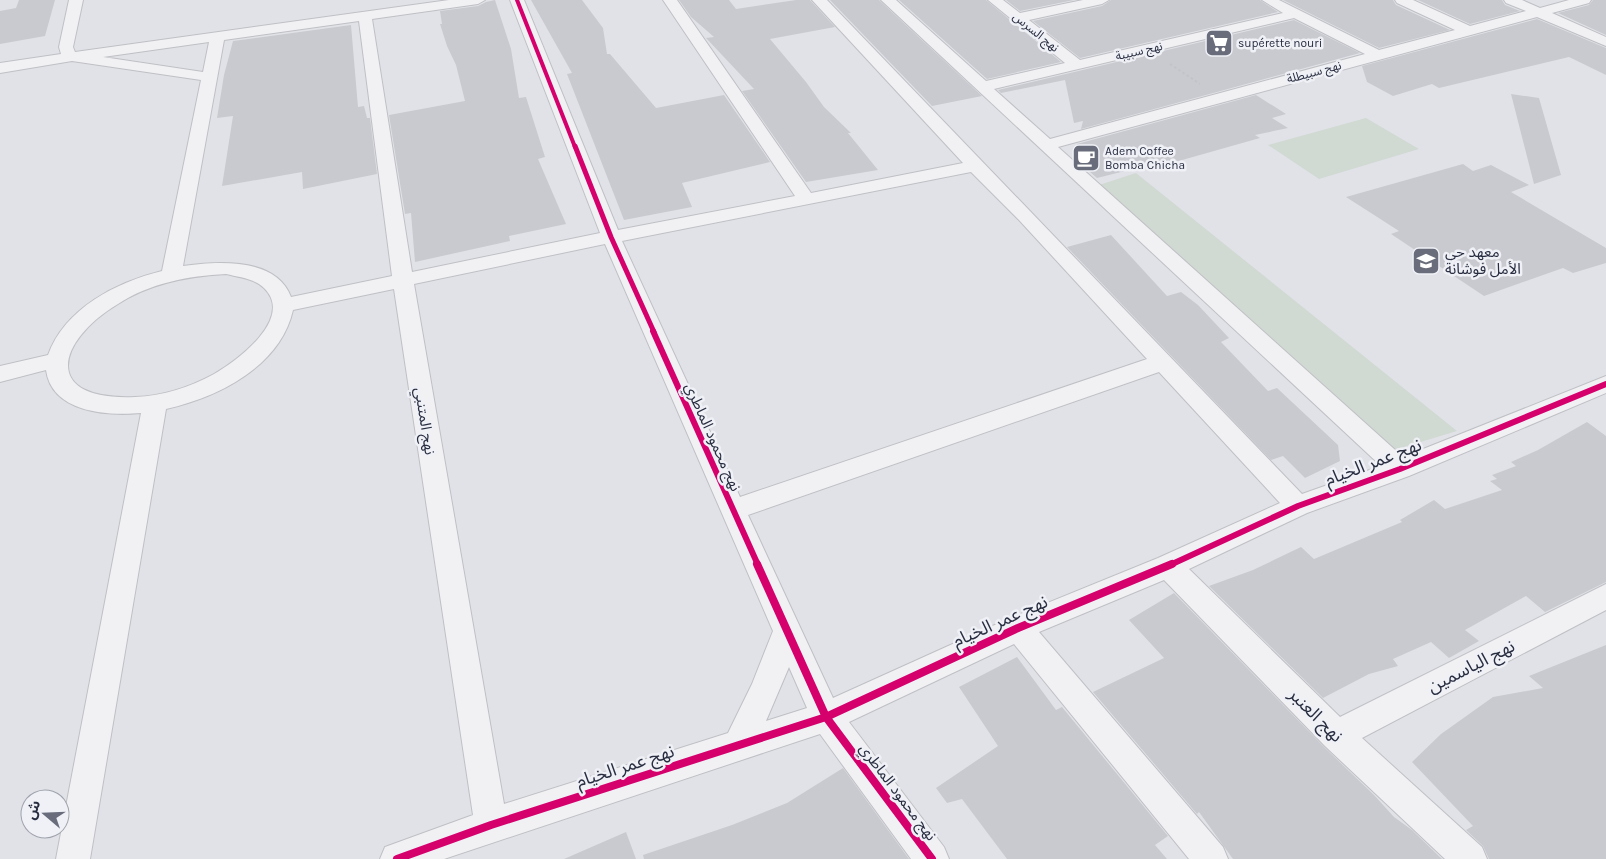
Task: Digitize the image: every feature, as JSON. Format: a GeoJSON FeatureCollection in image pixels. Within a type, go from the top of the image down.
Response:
{"type":"FeatureCollection","features":[{"type":"Feature","properties":{"kind":"street"},"geometry":{"type":"LineString","coordinates":[[76,0],[66,47],[72,57],[209,78]]}},
{"type":"Feature","properties":{"kind":"street"},"geometry":{"type":"LineString","coordinates":[[0,68],[478,0]]}},
{"type":"Feature","properties":{"kind":"street","name":"نهج محمود الماطري"},"geometry":{"type":"LineString","coordinates":[[517,0],[611,237],[826,717],[932,859]]}},
{"type":"Feature","properties":{"kind":"street"},"geometry":{"type":"LineString","coordinates":[[670,0],[807,200]]}},
{"type":"Feature","properties":{"kind":"street"},"geometry":{"type":"LineString","coordinates":[[819,0],[906,89],[975,166],[1026,216],[1298,506]]}},
{"type":"Feature","properties":{"kind":"street"},"geometry":{"type":"LineString","coordinates":[[888,0],[1045,146],[1400,469]]}},
{"type":"Feature","properties":{"kind":"street","name":"نهج السرس"},"geometry":{"type":"LineString","coordinates":[[995,0],[1076,65]]}},
{"type":"Feature","properties":{"kind":"street"},"geometry":{"type":"LineString","coordinates":[[1017,18],[1102,0]]}},
{"type":"Feature","properties":{"kind":"street"},"geometry":{"type":"LineString","coordinates":[[1268,0],[1377,55]]}},
{"type":"Feature","properties":{"kind":"street"},"geometry":{"type":"LineString","coordinates":[[1402,0],[1468,31]]}},
{"type":"Feature","properties":{"kind":"street"},"geometry":{"type":"LineString","coordinates":[[1511,0],[1606,42]]}},
{"type":"Feature","properties":{"kind":"street","name":"نهج سبيطلة"},"geometry":{"type":"LineString","coordinates":[[1045,146],[1584,0]]}},
{"type":"Feature","properties":{"kind":"street","name":"نهج سبيبة"},"geometry":{"type":"LineString","coordinates":[[982,87],[1295,14]]}},
{"type":"Feature","properties":{"kind":"street","name":"نهج المتنبي"},"geometry":{"type":"LineString","coordinates":[[365,16],[403,281],[490,825]]}},
{"type":"Feature","properties":{"kind":"street"},"geometry":{"type":"LineString","coordinates":[[1328,31],[1403,44],[1422,44]]}},
{"type":"Feature","properties":{"kind":"street"},"geometry":{"type":"LineString","coordinates":[[171,275],[217,37]]}},
{"type":"Feature","properties":{"kind":"street"},"geometry":{"type":"LineString","coordinates":[[284,305],[611,237],[975,166]]}},
{"type":"Feature","properties":{"kind":"street"},"geometry":{"type":"LineString","coordinates":[[213,268],[249,271],[274,284],[279,290],[284,305],[281,323],[276,333],[269,343],[248,362],[205,387],[155,403],[124,406],[85,401],[68,391],[58,377],[57,360],[65,341],[72,332],[102,305],[128,290],[171,275],[213,268]]}},
{"type":"Feature","properties":{"kind":"street"},"geometry":{"type":"LineString","coordinates":[[0,374],[57,360]]}},
{"type":"Feature","properties":{"kind":"street"},"geometry":{"type":"LineString","coordinates":[[732,510],[1163,362]]}},
{"type":"Feature","properties":{"kind":"street","name":"نهج عمر الخيام"},"geometry":{"type":"LineString","coordinates":[[397,859],[490,825],[826,717],[1018,628],[1168,566],[1298,506],[1400,469],[1606,384]]}},
{"type":"Feature","properties":{"kind":"street"},"geometry":{"type":"LineString","coordinates":[[73,859],[155,403]]}},
{"type":"Feature","properties":{"kind":"street","name":"نهج العنبر"},"geometry":{"type":"LineString","coordinates":[[1168,566],[1336,735],[1470,859]]}},
{"type":"Feature","properties":{"kind":"street","name":"نهج الياسمين"},"geometry":{"type":"LineString","coordinates":[[1336,735],[1606,596]]}},
{"type":"Feature","properties":{"kind":"street"},"geometry":{"type":"LineString","coordinates":[[1018,628],[1210,859]]}},
{"type":"Feature","properties":{"kind":"street"},"geometry":{"type":"LineString","coordinates":[[738,746],[768,684],[787,631]]}},
{"type":"Feature","properties":{"kind":"path"},"geometry":{"type":"LineString","coordinates":[[1147,49],[1221,98]]}},
{"type":"Feature","properties":{"kind":"shaded area"},"geometry":{"type":"Polygon","coordinates":[[[1366,118],[1419,149],[1319,179],[1268,145],[1366,118]]]}},
{"type":"Feature","properties":{"kind":"shaded area"},"geometry":{"type":"Polygon","coordinates":[[[1136,173],[1457,431],[1394,450],[1099,185],[1136,173]]]}},
{"type":"Feature","properties":{"kind":"building"},"geometry":{"type":"Polygon","coordinates":[[[19,0],[55,0],[45,36],[0,44],[0,11],[16,8],[19,0]]]}},
{"type":"Feature","properties":{"kind":"building"},"geometry":{"type":"Polygon","coordinates":[[[495,0],[511,49],[519,98],[526,97],[545,157],[538,159],[566,224],[509,236],[510,241],[415,262],[411,213],[405,214],[389,115],[465,101],[456,65],[440,24],[442,24],[440,11],[478,6],[495,0]]]}},
{"type":"Feature","properties":{"kind":"building"},"geometry":{"type":"Polygon","coordinates":[[[531,0],[582,0],[603,28],[607,54],[610,54],[656,108],[724,95],[770,162],[682,183],[692,207],[624,220],[567,74],[572,73],[531,0]]]}},
{"type":"Feature","properties":{"kind":"building"},"geometry":{"type":"Polygon","coordinates":[[[679,0],[729,0],[736,9],[796,0],[810,0],[835,27],[770,39],[824,107],[851,133],[848,133],[878,170],[806,182],[742,91],[754,89],[706,38],[714,37],[691,17],[679,0]]]}},
{"type":"Feature","properties":{"kind":"building"},"geometry":{"type":"Polygon","coordinates":[[[830,0],[879,0],[982,96],[932,106],[830,0]]]}},
{"type":"Feature","properties":{"kind":"building"},"geometry":{"type":"Polygon","coordinates":[[[899,0],[986,0],[1061,62],[987,79],[899,0]]]}},
{"type":"Feature","properties":{"kind":"building"},"geometry":{"type":"Polygon","coordinates":[[[1006,0],[1074,0],[1020,11],[1006,0]]]}},
{"type":"Feature","properties":{"kind":"building"},"geometry":{"type":"Polygon","coordinates":[[[1111,0],[1260,0],[1278,12],[1080,58],[1033,21],[1102,6],[1111,0]]]}},
{"type":"Feature","properties":{"kind":"building"},"geometry":{"type":"Polygon","coordinates":[[[1283,0],[1393,0],[1396,5],[1450,30],[1379,48],[1283,0]]]}},
{"type":"Feature","properties":{"kind":"building"},"geometry":{"type":"Polygon","coordinates":[[[1418,0],[1502,0],[1505,5],[1520,11],[1470,24],[1418,0]]]}},
{"type":"Feature","properties":{"kind":"building"},"geometry":{"type":"Polygon","coordinates":[[[1593,0],[1606,0],[1606,35],[1558,13],[1589,5],[1593,0]]]}},
{"type":"Feature","properties":{"kind":"building"},"geometry":{"type":"Polygon","coordinates":[[[1537,19],[1606,48],[1606,75],[1569,57],[1439,88],[1432,84],[1393,96],[1367,82],[1362,66],[1537,19]]]}},
{"type":"Feature","properties":{"kind":"building"},"geometry":{"type":"Polygon","coordinates":[[[1294,20],[1360,53],[1081,129],[1083,121],[1074,123],[1065,80],[1001,93],[998,90],[1294,20]]]}},
{"type":"Feature","properties":{"kind":"building"},"geometry":{"type":"Polygon","coordinates":[[[351,25],[358,107],[364,106],[367,118],[370,118],[377,174],[303,189],[302,172],[222,186],[233,116],[217,118],[224,75],[233,41],[351,25]]]}},
{"type":"Feature","properties":{"kind":"building"},"geometry":{"type":"Polygon","coordinates":[[[1511,94],[1539,98],[1561,175],[1534,184],[1511,94]]]}},
{"type":"Feature","properties":{"kind":"building"},"geometry":{"type":"Polygon","coordinates":[[[1256,95],[1286,114],[1272,118],[1288,128],[1255,135],[1260,138],[1161,166],[1157,163],[1097,178],[1074,158],[1077,144],[1256,95]]]}},
{"type":"Feature","properties":{"kind":"building"},"geometry":{"type":"Polygon","coordinates":[[[1463,164],[1473,171],[1491,165],[1529,185],[1511,192],[1606,248],[1606,263],[1573,273],[1563,268],[1484,296],[1391,234],[1399,231],[1346,197],[1463,164]]]}},
{"type":"Feature","properties":{"kind":"building"},"geometry":{"type":"Polygon","coordinates":[[[1111,235],[1167,296],[1181,292],[1198,305],[1229,338],[1221,342],[1268,391],[1277,388],[1338,445],[1340,461],[1305,478],[1283,456],[1271,460],[1067,247],[1111,235]]]}},
{"type":"Feature","properties":{"kind":"building"},"geometry":{"type":"Polygon","coordinates":[[[1587,422],[1606,436],[1606,582],[1545,612],[1526,596],[1465,630],[1479,641],[1449,658],[1431,642],[1393,659],[1398,666],[1369,674],[1323,698],[1209,586],[1253,570],[1301,547],[1314,559],[1402,522],[1400,520],[1434,500],[1445,509],[1502,490],[1490,481],[1497,479],[1492,475],[1516,466],[1511,462],[1538,450],[1587,422]]]}},
{"type":"Feature","properties":{"kind":"building"},"geometry":{"type":"Polygon","coordinates":[[[1174,593],[1394,817],[1412,830],[1442,859],[1233,859],[1199,812],[1197,814],[1093,692],[1164,658],[1129,620],[1174,593]]]}},
{"type":"Feature","properties":{"kind":"building"},"geometry":{"type":"Polygon","coordinates":[[[1606,645],[1606,859],[1489,859],[1483,846],[1466,830],[1473,826],[1412,762],[1441,734],[1493,697],[1543,688],[1529,676],[1606,645]]]}},
{"type":"Feature","properties":{"kind":"building"},"geometry":{"type":"Polygon","coordinates":[[[1017,657],[1056,710],[1062,707],[1168,836],[1155,845],[1167,859],[1007,859],[962,799],[947,803],[936,788],[998,746],[959,687],[1017,657]]]}},
{"type":"Feature","properties":{"kind":"building"},"geometry":{"type":"Polygon","coordinates":[[[843,768],[909,859],[644,859],[643,855],[732,825],[787,803],[843,768]]]}},
{"type":"Feature","properties":{"kind":"building"},"geometry":{"type":"Polygon","coordinates":[[[626,832],[636,859],[564,859],[626,832]]]}},
{"type":"Feature","properties":{"kind":"cycle path"},"geometry":{"type":"LineString","coordinates":[[517,0],[611,237],[826,717],[932,859]]}},
{"type":"Feature","properties":{"kind":"cycle path"},"geometry":{"type":"LineString","coordinates":[[397,859],[491,825],[826,717],[1018,628],[1168,566],[1298,506],[1400,469],[1606,384]]}},
{"type":"Feature","properties":{"kind":"place","name":"supérette nouri"},"geometry":{"type":"Point","coordinates":[1219,43]}},
{"type":"Feature","properties":{"kind":"place","name":"Adem Coffee Bomba Chicha"},"geometry":{"type":"Point","coordinates":[1086,158]}},
{"type":"Feature","properties":{"kind":"place","name":"معهد حي الأمل فوشانة"},"geometry":{"type":"Point","coordinates":[1426,261]}}]}
